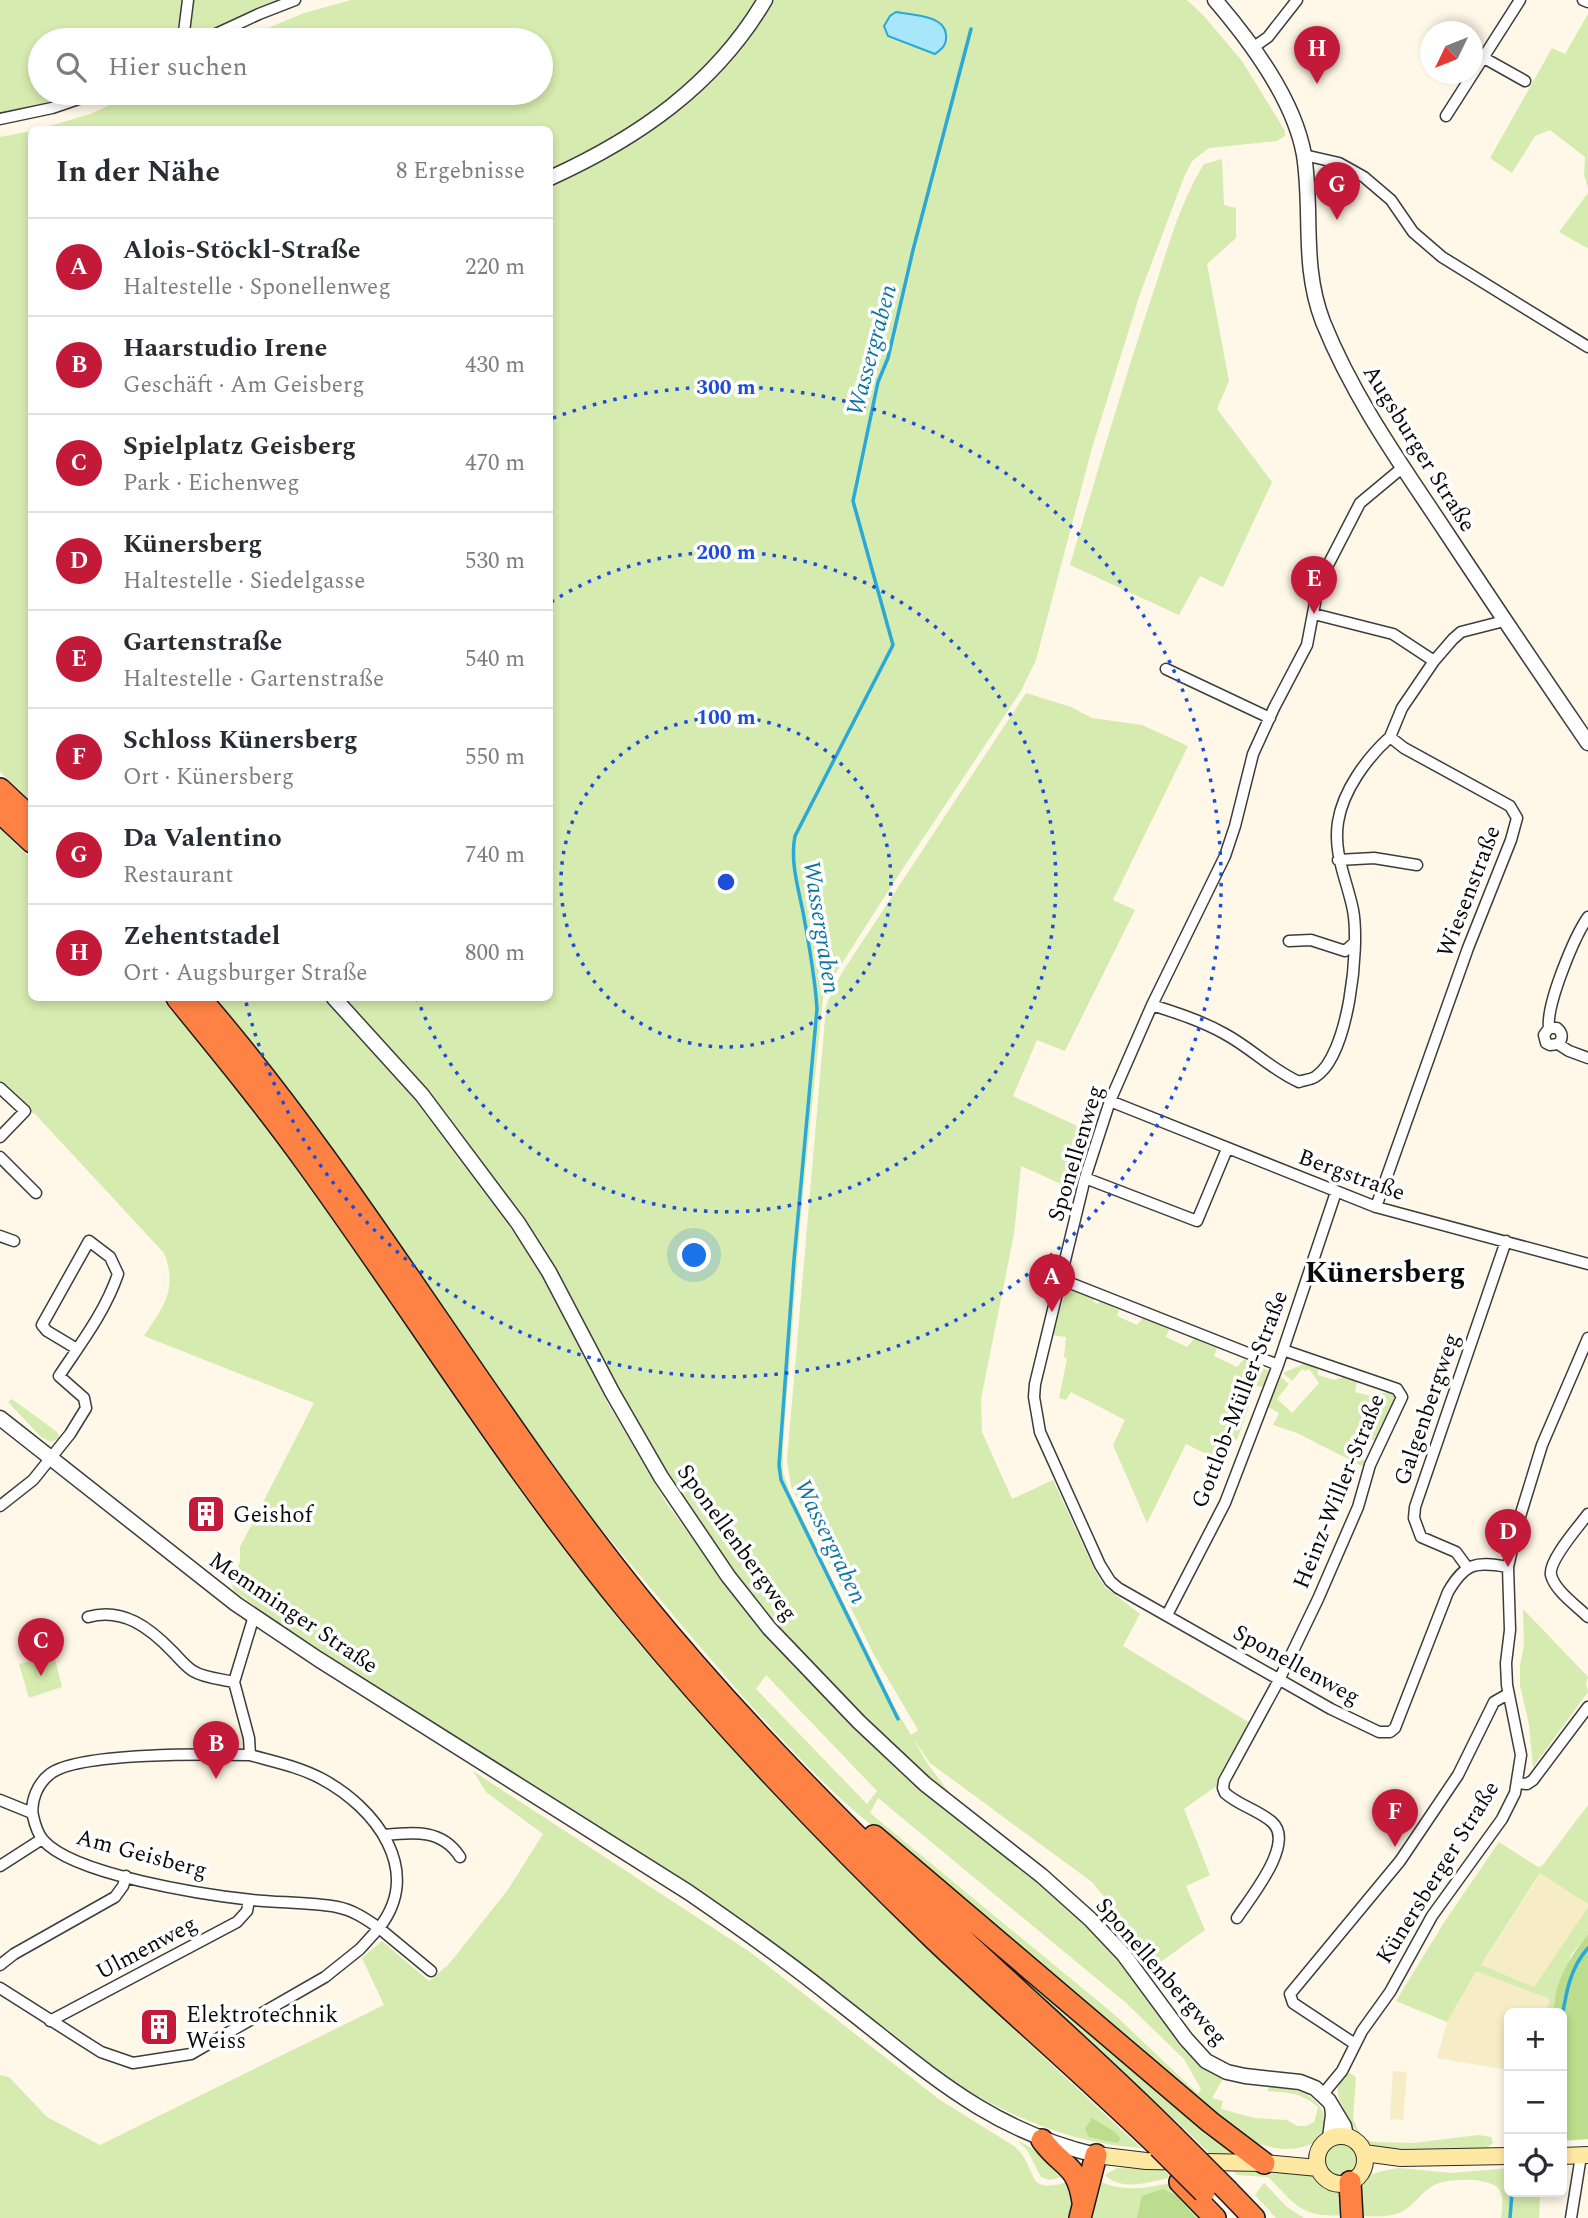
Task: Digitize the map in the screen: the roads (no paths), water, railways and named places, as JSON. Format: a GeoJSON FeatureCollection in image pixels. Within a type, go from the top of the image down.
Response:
{"type":"FeatureCollection","features":[{"type":"Feature","properties":{"kind":"highway"},"geometry":{"type":"LineString","coordinates":[[0,789],[28,815]]}},
{"type":"Feature","properties":{"kind":"highway"},"geometry":{"type":"LineString","coordinates":[[0,812],[28,838]]}},
{"type":"Feature","properties":{"kind":"highway"},"geometry":{"type":"LineString","coordinates":[[179,1001],[309,1166],[478,1412],[564,1530],[663,1653],[741,1742],[888,1894],[1159,2139],[1228,2191],[1254,2218]]}},
{"type":"Feature","properties":{"kind":"highway"},"geometry":{"type":"LineString","coordinates":[[202,1001],[312,1141],[511,1426],[600,1548],[709,1680],[799,1779],[968,1943],[1159,2139],[1167,2168],[1229,2218]]}},
{"type":"Feature","properties":{"kind":"highway"},"geometry":{"type":"LineString","coordinates":[[799,1779],[882,1842],[1210,2122],[1264,2163]]}},
{"type":"Feature","properties":{"kind":"highway"},"geometry":{"type":"LineString","coordinates":[[1042,2140],[1052,2154],[1062,2160],[1077,2178],[1081,2210]]}},
{"type":"Feature","properties":{"kind":"highway"},"geometry":{"type":"LineString","coordinates":[[1081,2210],[1096,2155]]}},
{"type":"Feature","properties":{"kind":"highway"},"geometry":{"type":"LineString","coordinates":[[1352,2218],[1359,2168]]}},
{"type":"Feature","properties":{"kind":"highway"},"geometry":{"type":"LineString","coordinates":[[1198,2192],[1215,2218]]}},
{"type":"Feature","properties":{"kind":"main road"},"geometry":{"type":"LineString","coordinates":[[1359,2168],[1360,2145],[1338,2137],[1323,2143],[1318,2161],[1326,2179],[1334,2183],[1359,2168],[1401,2158],[1504,2157]]}},
{"type":"Feature","properties":{"kind":"main road"},"geometry":{"type":"LineString","coordinates":[[1096,2155],[1146,2161],[1318,2161]]}},
{"type":"Feature","properties":{"kind":"street"},"geometry":{"type":"LineString","coordinates":[[184,28],[188,0]]}},
{"type":"Feature","properties":{"kind":"street"},"geometry":{"type":"LineString","coordinates":[[229,28],[295,0]]}},
{"type":"Feature","properties":{"kind":"street"},"geometry":{"type":"LineString","coordinates":[[553,176],[619,143],[673,107],[720,63],[765,0]]}},
{"type":"Feature","properties":{"kind":"street","name":"Augsburger Straße"},"geometry":{"type":"LineString","coordinates":[[1215,0],[1254,47],[1292,118],[1304,155],[1308,253],[1322,319],[1345,372],[1402,468],[1588,743]]}},
{"type":"Feature","properties":{"kind":"street"},"geometry":{"type":"LineString","coordinates":[[1254,47],[1268,37],[1297,0]]}},
{"type":"Feature","properties":{"kind":"street"},"geometry":{"type":"LineString","coordinates":[[1446,116],[1520,0]]}},
{"type":"Feature","properties":{"kind":"street"},"geometry":{"type":"LineString","coordinates":[[1484,58],[1525,81]]}},
{"type":"Feature","properties":{"kind":"street"},"geometry":{"type":"LineString","coordinates":[[0,119],[60,105]]}},
{"type":"Feature","properties":{"kind":"street"},"geometry":{"type":"LineString","coordinates":[[1304,155],[1339,163],[1364,177],[1382,191],[1413,232],[1442,257],[1588,347]]}},
{"type":"Feature","properties":{"kind":"street","name":"Sponellenweg"},"geometry":{"type":"LineString","coordinates":[[1402,468],[1365,496],[1355,509],[1318,587],[1305,652],[1253,754],[1225,856],[1152,1005],[1110,1101],[1085,1178],[1035,1384],[1037,1424],[1100,1565],[1110,1581],[1279,1680],[1378,1732],[1390,1732],[1395,1728],[1448,1592],[1467,1567]]}},
{"type":"Feature","properties":{"kind":"street"},"geometry":{"type":"LineString","coordinates":[[1314,614],[1393,634],[1434,661]]}},
{"type":"Feature","properties":{"kind":"street"},"geometry":{"type":"LineString","coordinates":[[1152,1005],[1205,1023],[1285,1076],[1299,1082],[1315,1077],[1326,1064],[1345,1019],[1355,968],[1353,912],[1338,860],[1338,822],[1341,809],[1349,790],[1371,756],[1390,737],[1402,708],[1434,661],[1461,632],[1504,621]]}},
{"type":"Feature","properties":{"kind":"street"},"geometry":{"type":"LineString","coordinates":[[1166,669],[1269,718]]}},
{"type":"Feature","properties":{"kind":"street","name":"Wiesenstraße"},"geometry":{"type":"LineString","coordinates":[[1376,1206],[1517,818],[1510,806],[1404,748],[1390,737]]}},
{"type":"Feature","properties":{"kind":"street"},"geometry":{"type":"LineString","coordinates":[[1338,860],[1374,858],[1417,865]]}},
{"type":"Feature","properties":{"kind":"street"},"geometry":{"type":"LineString","coordinates":[[1588,916],[1548,1015],[1549,1028],[1558,1028],[1562,1033],[1558,1044],[1588,1058]]}},
{"type":"Feature","properties":{"kind":"street"},"geometry":{"type":"LineString","coordinates":[[1289,941],[1311,940],[1345,951],[1355,942]]}},
{"type":"Feature","properties":{"kind":"street","name":"Sponellenbergweg"},"geometry":{"type":"LineString","coordinates":[[337,1001],[422,1095],[518,1223],[549,1272],[622,1410],[661,1477],[728,1576],[769,1628],[859,1721],[925,1784],[1050,1883],[1090,1919],[1124,1955],[1186,2039],[1206,2061],[1227,2072],[1300,2082],[1315,2088],[1327,2101]]}},
{"type":"Feature","properties":{"kind":"street"},"geometry":{"type":"LineString","coordinates":[[0,1088],[25,1111],[0,1137]]}},
{"type":"Feature","properties":{"kind":"street","name":"Bergstraße"},"geometry":{"type":"LineString","coordinates":[[1110,1101],[1376,1206],[1588,1264]]}},
{"type":"Feature","properties":{"kind":"street"},"geometry":{"type":"LineString","coordinates":[[1085,1178],[1197,1221],[1227,1149]]}},
{"type":"Feature","properties":{"kind":"street"},"geometry":{"type":"LineString","coordinates":[[0,1157],[36,1193]]}},
{"type":"Feature","properties":{"kind":"street","name":"Gottlob-Müller-Straße"},"geometry":{"type":"LineString","coordinates":[[1167,1615],[1225,1503],[1278,1365],[1336,1192]]}},
{"type":"Feature","properties":{"kind":"street"},"geometry":{"type":"LineString","coordinates":[[0,1236],[14,1241]]}},
{"type":"Feature","properties":{"kind":"street"},"geometry":{"type":"LineString","coordinates":[[0,1506],[33,1480],[70,1434],[86,1408],[84,1398],[59,1376],[77,1349],[109,1300],[118,1274],[110,1257],[89,1241],[42,1325],[47,1331],[77,1349]]}},
{"type":"Feature","properties":{"kind":"street","name":"Galgenbergweg"},"geometry":{"type":"LineString","coordinates":[[1467,1567],[1456,1552],[1421,1537],[1414,1518],[1415,1507],[1506,1241]]}},
{"type":"Feature","properties":{"kind":"street"},"geometry":{"type":"LineString","coordinates":[[1060,1279],[1278,1365]]}},
{"type":"Feature","properties":{"kind":"street","name":"Künersberger Straße"},"geometry":{"type":"LineString","coordinates":[[1327,2101],[1362,2031],[1390,1992],[1432,1916],[1503,1819],[1518,1783],[1520,1747],[1508,1695],[1506,1663],[1511,1614],[1508,1567],[1518,1523],[1542,1445],[1588,1338]]}},
{"type":"Feature","properties":{"kind":"street","name":"Heinz-Willer-Straße"},"geometry":{"type":"LineString","coordinates":[[1279,1680],[1322,1588],[1357,1507],[1370,1465],[1402,1397],[1397,1389],[1283,1350]]}},
{"type":"Feature","properties":{"kind":"street","name":"Memminger Straße"},"geometry":{"type":"LineString","coordinates":[[0,1418],[52,1457],[192,1572],[254,1616],[626,1852],[746,1932],[964,2099],[989,2115],[1042,2140],[1096,2155]]}},
{"type":"Feature","properties":{"kind":"street"},"geometry":{"type":"LineString","coordinates":[[1588,1514],[1554,1561],[1550,1571],[1554,1582],[1588,1617]]}},
{"type":"Feature","properties":{"kind":"street"},"geometry":{"type":"LineString","coordinates":[[1467,1567],[1488,1563],[1508,1567]]}},
{"type":"Feature","properties":{"kind":"street"},"geometry":{"type":"LineString","coordinates":[[88,1617],[101,1614],[123,1616],[158,1637],[192,1671],[234,1682]]}},
{"type":"Feature","properties":{"kind":"street"},"geometry":{"type":"LineString","coordinates":[[250,1755],[234,1682],[254,1616]]}},
{"type":"Feature","properties":{"kind":"street"},"geometry":{"type":"LineString","coordinates":[[1237,1918],[1275,1856],[1280,1840],[1279,1831],[1270,1820],[1229,1797],[1223,1788],[1279,1680]]}},
{"type":"Feature","properties":{"kind":"street","name":"Künersberger Straße"},"geometry":{"type":"LineString","coordinates":[[1355,2045],[1293,2003],[1290,1994],[1400,1861],[1458,1775],[1489,1709],[1494,1702],[1508,1695]]}},
{"type":"Feature","properties":{"kind":"street"},"geometry":{"type":"LineString","coordinates":[[1518,1783],[1527,1784],[1533,1780],[1588,1707]]}},
{"type":"Feature","properties":{"kind":"street"},"geometry":{"type":"LineString","coordinates":[[0,1800],[32,1813],[35,1796],[42,1782],[52,1772],[65,1766],[96,1760],[250,1755],[301,1770],[336,1788],[369,1815],[384,1835],[393,1854],[397,1883],[391,1911],[360,1949],[325,1977],[191,2054],[133,2063],[101,2052],[0,1988]]}},
{"type":"Feature","properties":{"kind":"street","name":"Am Geisberg"},"geometry":{"type":"LineString","coordinates":[[32,1813],[42,1839],[67,1857],[126,1876],[189,1890],[249,1900],[336,1907],[358,1915],[379,1928],[431,1971]]}},
{"type":"Feature","properties":{"kind":"street"},"geometry":{"type":"LineString","coordinates":[[384,1835],[432,1834],[449,1843],[460,1857]]}},
{"type":"Feature","properties":{"kind":"street"},"geometry":{"type":"LineString","coordinates":[[0,1866],[42,1839]]}},
{"type":"Feature","properties":{"kind":"street"},"geometry":{"type":"LineString","coordinates":[[0,1965],[14,1954],[115,1897],[126,1876]]}},
{"type":"Feature","properties":{"kind":"street","name":"Ulmenweg"},"geometry":{"type":"LineString","coordinates":[[51,2021],[237,1922],[247,1911],[249,1900]]}},
{"type":"Feature","properties":{"kind":"street"},"geometry":{"type":"LineString","coordinates":[[1327,2101],[1338,2137]]}},
{"type":"Feature","properties":{"kind":"street"},"geometry":{"type":"LineString","coordinates":[[1571,2218],[1584,2156]]}},
{"type":"Feature","properties":{"kind":"water"},"geometry":{"type":"Polygon","coordinates":[[[896,12],[927,17],[940,23],[946,35],[944,46],[935,54],[888,36],[884,26],[896,12]]]}},
{"type":"Feature","properties":{"kind":"waterway","name":"Wassergraben"},"geometry":{"type":"LineString","coordinates":[[898,1719],[781,1480],[779,1465],[817,1009],[812,960],[793,855],[795,836],[893,645],[853,501],[878,382],[888,358],[913,250],[971,29]]}},
{"type":"Feature","properties":{"kind":"waterway"},"geometry":{"type":"LineString","coordinates":[[1564,2008],[1573,1972],[1588,1948]]}},
{"type":"Feature","properties":{"kind":"waterway"},"geometry":{"type":"LineString","coordinates":[[1510,2218],[1512,2197]]}},
{"type":"Feature","properties":{"kind":"place","name":"Zehentstadel"},"geometry":{"type":"Point","coordinates":[1317,84]}},
{"type":"Feature","properties":{"kind":"place","name":"Da Valentino"},"geometry":{"type":"Point","coordinates":[1337,220]}},
{"type":"Feature","properties":{"kind":"place","name":"Gartenstraße"},"geometry":{"type":"Point","coordinates":[1314,614]}},
{"type":"Feature","properties":{"kind":"place","name":"Alois-Stöckl-Straße"},"geometry":{"type":"Point","coordinates":[1052,1312]}},
{"type":"Feature","properties":{"kind":"place","name":"Geishof"},"geometry":{"type":"Point","coordinates":[206,1514]}},
{"type":"Feature","properties":{"kind":"place","name":"Künersberg"},"geometry":{"type":"Point","coordinates":[1508,1567]}},
{"type":"Feature","properties":{"kind":"place","name":"Spielplatz Geisberg"},"geometry":{"type":"Point","coordinates":[41,1676]}},
{"type":"Feature","properties":{"kind":"place","name":"Haarstudio Irene"},"geometry":{"type":"Point","coordinates":[216,1779]}},
{"type":"Feature","properties":{"kind":"place","name":"Schloss Künersberg"},"geometry":{"type":"Point","coordinates":[1395,1847]}},
{"type":"Feature","properties":{"kind":"place","name":"Elektrotechnik Weiss"},"geometry":{"type":"Point","coordinates":[159,2027]}},
{"type":"Feature","properties":{"kind":"district","name":"Künersberg"},"geometry":{"type":"Point","coordinates":[1385,1272]}}]}
